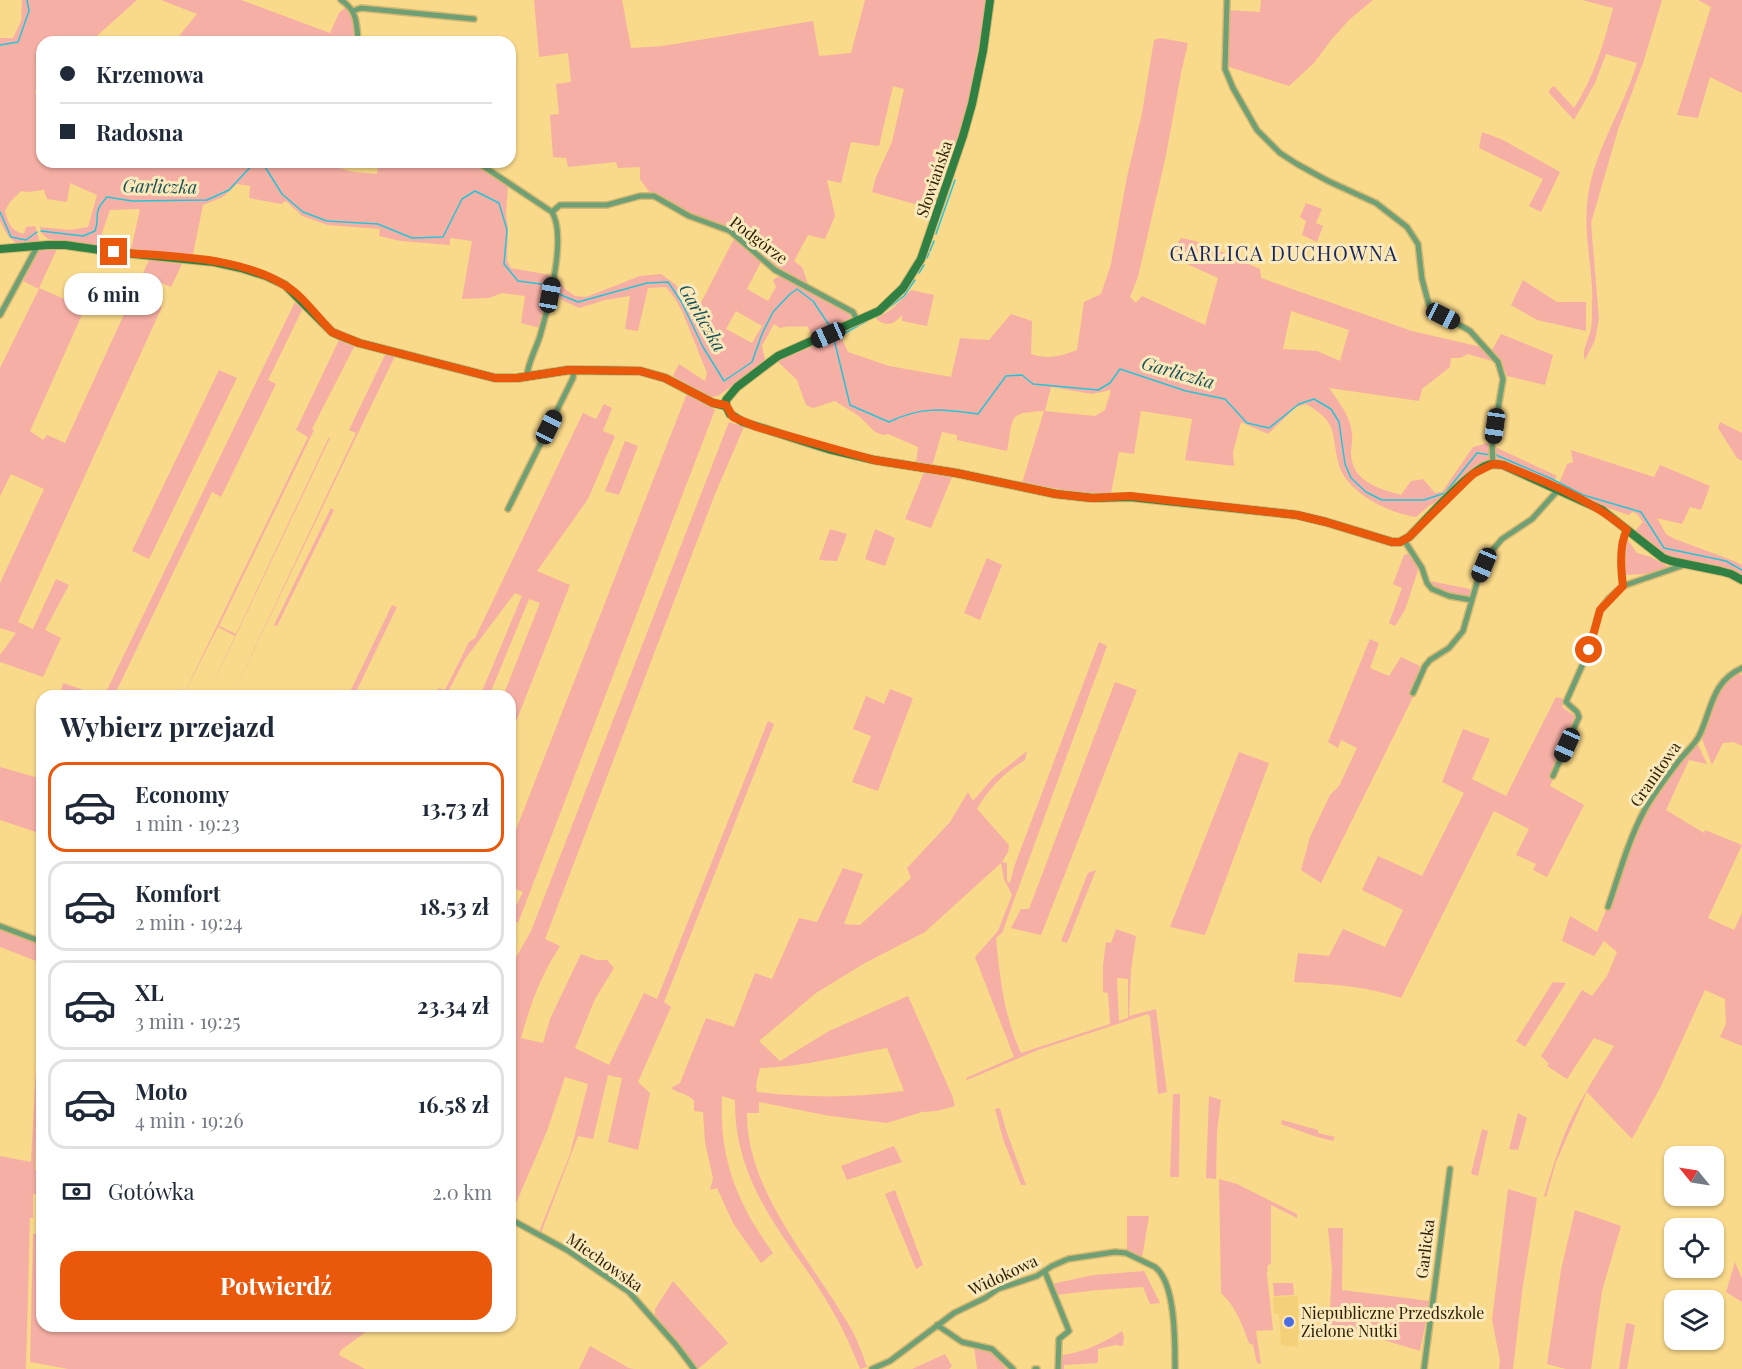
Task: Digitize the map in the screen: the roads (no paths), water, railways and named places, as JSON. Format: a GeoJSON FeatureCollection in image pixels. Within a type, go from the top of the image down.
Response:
{"type":"FeatureCollection","features":[{"type":"Feature","properties":{"kind":"street"},"geometry":{"type":"LineString","coordinates":[[341,0],[353,11],[358,36]]}},
{"type":"Feature","properties":{"kind":"street","name":"Słowiańska"},"geometry":{"type":"LineString","coordinates":[[726,405],[730,393],[778,357],[879,311],[903,288],[921,260],[963,136],[972,104],[990,0]]}},
{"type":"Feature","properties":{"kind":"street"},"geometry":{"type":"LineString","coordinates":[[0,249],[65,245],[227,264],[266,276],[285,285],[332,332],[341,336],[359,343],[487,377],[502,379],[574,370],[637,371],[665,378],[713,403],[726,405],[733,417],[757,427],[874,460],[956,473],[1056,494],[1092,498],[1130,496],[1297,515],[1379,540],[1392,542],[1404,540],[1492,458],[1503,379],[1501,370],[1492,355],[1474,335],[1429,305],[1422,279],[1419,248],[1413,235],[1383,207],[1296,164],[1280,153],[1258,132],[1236,95],[1225,69],[1227,0]]}},
{"type":"Feature","properties":{"kind":"street"},"geometry":{"type":"LineString","coordinates":[[353,11],[361,8],[474,19]]}},
{"type":"Feature","properties":{"kind":"street"},"geometry":{"type":"LineString","coordinates":[[486,168],[552,212],[555,217],[557,233],[554,273],[544,323],[527,376]]}},
{"type":"Feature","properties":{"kind":"street","name":"Podgórze"},"geometry":{"type":"LineString","coordinates":[[552,212],[560,205],[607,205],[646,195],[654,196],[689,216],[730,231],[775,270],[853,312],[858,322]]}},
{"type":"Feature","properties":{"kind":"street"},"geometry":{"type":"LineString","coordinates":[[0,315],[37,247]]}},
{"type":"Feature","properties":{"kind":"street"},"geometry":{"type":"LineString","coordinates":[[508,509],[573,378],[574,370]]}},
{"type":"Feature","properties":{"kind":"street"},"geometry":{"type":"LineString","coordinates":[[1492,458],[1510,468],[1556,485],[1602,510],[1663,558],[1731,574],[1742,580]]}},
{"type":"Feature","properties":{"kind":"street"},"geometry":{"type":"LineString","coordinates":[[1413,693],[1425,666],[1449,648],[1461,635],[1478,579],[1490,553],[1502,539],[1532,519],[1556,485]]}},
{"type":"Feature","properties":{"kind":"street"},"geometry":{"type":"LineString","coordinates":[[1623,586],[1621,574],[1623,537],[1627,530]]}},
{"type":"Feature","properties":{"kind":"street"},"geometry":{"type":"LineString","coordinates":[[1404,540],[1432,589],[1449,596],[1472,600]]}},
{"type":"Feature","properties":{"kind":"street"},"geometry":{"type":"LineString","coordinates":[[1553,776],[1579,717],[1566,702],[1589,650],[1600,610],[1623,586],[1686,564]]}},
{"type":"Feature","properties":{"kind":"street","name":"Granitowa"},"geometry":{"type":"LineString","coordinates":[[1608,907],[1626,854],[1645,811],[1698,737],[1718,688],[1726,678],[1742,669]]}},
{"type":"Feature","properties":{"kind":"street"},"geometry":{"type":"LineString","coordinates":[[0,926],[36,940]]}},
{"type":"Feature","properties":{"kind":"street","name":"Garlicka"},"geometry":{"type":"LineString","coordinates":[[1424,1369],[1450,1169]]}},
{"type":"Feature","properties":{"kind":"street","name":"Miechowska"},"geometry":{"type":"LineString","coordinates":[[516,1222],[567,1250],[629,1292],[694,1369]]}},
{"type":"Feature","properties":{"kind":"street","name":"Widokowa"},"geometry":{"type":"LineString","coordinates":[[872,1369],[891,1361],[954,1313],[998,1289],[1024,1282],[1068,1259],[1115,1252],[1126,1253],[1158,1269],[1166,1283],[1172,1316],[1175,1369]]}},
{"type":"Feature","properties":{"kind":"street"},"geometry":{"type":"LineString","coordinates":[[1045,1272],[1069,1331],[1059,1339],[1058,1369]]}},
{"type":"Feature","properties":{"kind":"street"},"geometry":{"type":"LineString","coordinates":[[937,1325],[962,1342],[992,1349],[1013,1369]]}},
{"type":"Feature","properties":{"kind":"waterway","name":"Garliczka"},"geometry":{"type":"LineString","coordinates":[[0,45],[18,42],[29,11],[27,0]]}},
{"type":"Feature","properties":{"kind":"waterway","name":"Garliczka"},"geometry":{"type":"LineString","coordinates":[[41,231],[83,236],[95,231],[98,211],[107,197],[132,201],[207,200],[229,190],[249,168]]}},
{"type":"Feature","properties":{"kind":"waterway","name":"Garliczka"},"geometry":{"type":"LineString","coordinates":[[266,168],[282,194],[303,212],[327,221],[378,224],[412,238],[443,237],[462,199],[475,191],[499,203],[507,230],[504,264],[518,281],[548,285]]}},
{"type":"Feature","properties":{"kind":"waterway"},"geometry":{"type":"LineString","coordinates":[[936,234],[955,180]]}},
{"type":"Feature","properties":{"kind":"waterway","name":"Garliczka"},"geometry":{"type":"LineString","coordinates":[[0,212],[11,237],[26,240],[37,232]]}},
{"type":"Feature","properties":{"kind":"waterway"},"geometry":{"type":"LineString","coordinates":[[930,251],[934,241]]}},
{"type":"Feature","properties":{"kind":"waterway"},"geometry":{"type":"LineString","coordinates":[[927,258],[929,253]]}},
{"type":"Feature","properties":{"kind":"waterway"},"geometry":{"type":"LineString","coordinates":[[919,273],[924,265]]}},
{"type":"Feature","properties":{"kind":"waterway"},"geometry":{"type":"LineString","coordinates":[[877,317],[904,296],[915,280]]}},
{"type":"Feature","properties":{"kind":"waterway","name":"Garliczka"},"geometry":{"type":"LineString","coordinates":[[555,289],[561,295],[578,302],[647,283],[668,282],[681,301],[703,347],[724,381],[752,362],[773,312],[797,289],[813,301],[831,328]]}},
{"type":"Feature","properties":{"kind":"waterway"},"geometry":{"type":"LineString","coordinates":[[834,339],[867,321]]}},
{"type":"Feature","properties":{"kind":"waterway","name":"Garliczka"},"geometry":{"type":"LineString","coordinates":[[833,335],[850,405],[889,422],[912,413],[933,410],[978,414],[1006,376],[1022,375],[1033,384],[1098,390],[1110,383],[1120,369],[1186,391],[1225,399],[1247,423],[1269,428],[1299,404],[1314,399],[1331,409],[1339,422],[1345,464],[1351,478],[1366,492],[1382,500],[1424,500],[1445,493],[1477,453],[1491,455]]}},
{"type":"Feature","properties":{"kind":"waterway","name":"Garliczka"},"geometry":{"type":"LineString","coordinates":[[1496,455],[1583,495],[1641,512],[1664,548],[1726,561],[1742,570]]}},
{"type":"Feature","properties":{"kind":"place","name":"Niepubliczne Przedszkole Zielone Nutki"},"geometry":{"type":"Point","coordinates":[1289,1322]}},
{"type":"Feature","properties":{"kind":"district","name":"GARLICA DUCHOWNA"},"geometry":{"type":"Point","coordinates":[1284,254]}}]}
